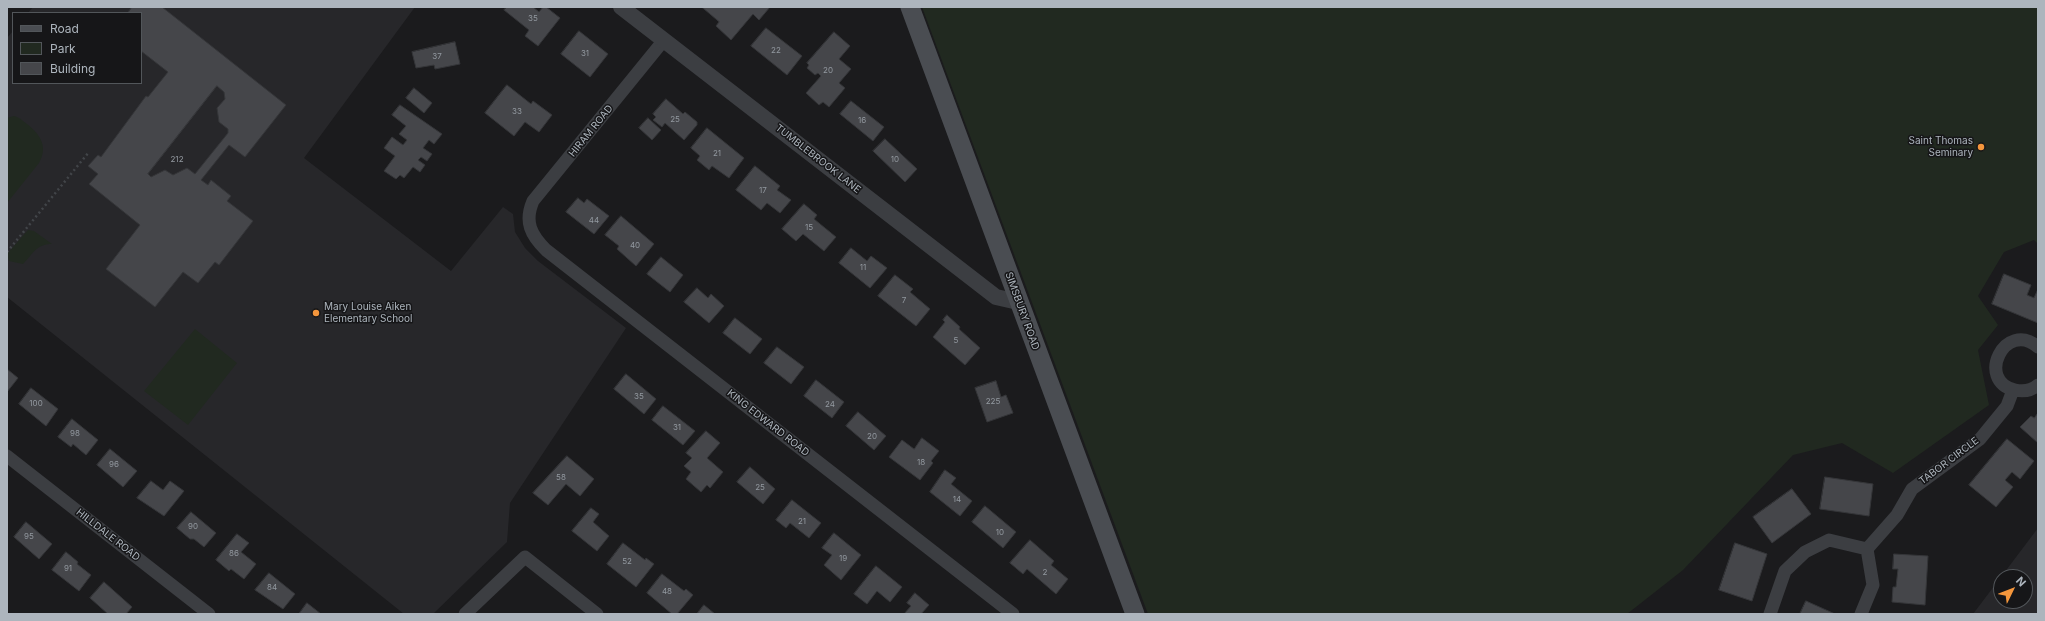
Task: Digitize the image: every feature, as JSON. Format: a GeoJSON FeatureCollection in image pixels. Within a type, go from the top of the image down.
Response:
{"type":"FeatureCollection","features":[{"type":"Feature","properties":{"kind":"main road","name":"SIMSBURY ROAD"},"geometry":{"type":"LineString","coordinates":[[910,7],[1018,302],[1135,614]]}},
{"type":"Feature","properties":{"kind":"street","name":"TUMBLEBROOK LANE"},"geometry":{"type":"LineString","coordinates":[[621,7],[996,297],[1018,302]]}},
{"type":"Feature","properties":{"kind":"street","name":"HIRAM ROAD"},"geometry":{"type":"LineString","coordinates":[[529,226],[530,209],[533,201],[664,40]]}},
{"type":"Feature","properties":{"kind":"street","name":"KING EDWARD ROAD"},"geometry":{"type":"LineString","coordinates":[[529,226],[532,235],[546,250],[1013,614]]}},
{"type":"Feature","properties":{"kind":"street"},"geometry":{"type":"LineString","coordinates":[[2038,347],[2026,341],[2018,340],[2010,343],[1998,354],[1996,367],[1999,379],[2013,390],[2029,390],[2038,384]]}},
{"type":"Feature","properties":{"kind":"street","name":"TABOR CIRCLE"},"geometry":{"type":"LineString","coordinates":[[1867,549],[1897,515],[1912,489],[1980,439],[2007,406],[2013,390]]}},
{"type":"Feature","properties":{"kind":"street","name":"HILLDALE ROAD"},"geometry":{"type":"LineString","coordinates":[[7,456],[209,614]]}},
{"type":"Feature","properties":{"kind":"street"},"geometry":{"type":"LineString","coordinates":[[1770,614],[1785,571],[1805,552],[1829,540],[1867,549],[1873,585],[1861,614]]}},
{"type":"Feature","properties":{"kind":"street"},"geometry":{"type":"LineString","coordinates":[[465,614],[525,557],[597,614]]}},
{"type":"Feature","properties":{"kind":"path"},"geometry":{"type":"LineString","coordinates":[[7,252],[88,152]]}},
{"type":"Feature","properties":{"kind":"shaded area","name":"Mary Louise Aiken Elementary School"},"geometry":{"type":"Polygon","coordinates":[[[33,7],[415,7],[304,158],[451,271],[503,207],[513,214],[515,232],[525,248],[538,261],[626,328],[510,503],[507,542],[433,614],[404,614],[7,297],[7,38],[12,32],[12,84],[142,84],[142,12],[29,12],[33,7]]]}},
{"type":"Feature","properties":{"kind":"shaded area"},"geometry":{"type":"Polygon","coordinates":[[[2038,528],[2038,614],[1973,614],[1993,588],[1993,609],[2033,609],[2033,569],[2007,569],[2038,528]]]}},
{"type":"Feature","properties":{"kind":"green space"},"geometry":{"type":"Polygon","coordinates":[[[922,7],[2038,7],[2038,244],[2034,240],[2004,252],[1978,296],[1998,325],[1978,350],[1989,405],[1893,473],[1842,443],[1793,455],[1683,570],[1627,614],[1148,614],[922,7]]]}},
{"type":"Feature","properties":{"kind":"green space"},"geometry":{"type":"Polygon","coordinates":[[[14,116],[18,117],[36,132],[42,142],[43,152],[39,163],[7,203],[7,118],[14,116]]]}},
{"type":"Feature","properties":{"kind":"green space"},"geometry":{"type":"Polygon","coordinates":[[[28,230],[34,231],[52,244],[47,244],[38,248],[23,264],[9,261],[7,254],[28,230]]]}},
{"type":"Feature","properties":{"kind":"green space"},"geometry":{"type":"Polygon","coordinates":[[[195,329],[237,363],[188,425],[144,391],[195,329]]]}},
{"type":"Feature","properties":{"kind":"building"},"geometry":{"type":"Polygon","coordinates":[[[132,7],[162,7],[286,105],[245,157],[229,145],[201,180],[208,185],[211,180],[231,196],[227,201],[253,221],[219,265],[215,262],[198,283],[183,272],[155,307],[106,269],[140,225],[89,184],[98,174],[88,166],[98,155],[101,157],[146,96],[148,97],[168,72],[142,52],[142,12],[129,12],[132,7]],[[217,86],[148,174],[151,177],[165,170],[173,175],[187,168],[195,174],[228,133],[228,129],[219,122],[217,108],[225,99],[224,92],[217,86]]]}},
{"type":"Feature","properties":{"kind":"building"},"geometry":{"type":"Polygon","coordinates":[[[507,7],[533,7],[539,12],[543,7],[546,7],[560,18],[538,46],[525,36],[529,30],[504,10],[507,7]]]}},
{"type":"Feature","properties":{"kind":"building"},"geometry":{"type":"Polygon","coordinates":[[[702,7],[770,7],[759,20],[753,14],[731,40],[716,26],[719,22],[702,7]]]}},
{"type":"Feature","properties":{"kind":"building"},"geometry":{"type":"Polygon","coordinates":[[[766,28],[802,56],[787,75],[751,46],[766,28]]]}},
{"type":"Feature","properties":{"kind":"building"},"geometry":{"type":"Polygon","coordinates":[[[579,31],[608,54],[590,77],[561,54],[579,31]]]}},
{"type":"Feature","properties":{"kind":"building"},"geometry":{"type":"Polygon","coordinates":[[[834,32],[850,46],[839,59],[851,69],[839,83],[845,88],[829,107],[823,102],[819,105],[806,93],[821,76],[818,73],[815,75],[807,68],[809,65],[807,63],[834,32]]]}},
{"type":"Feature","properties":{"kind":"building"},"geometry":{"type":"Polygon","coordinates":[[[455,42],[460,64],[435,69],[434,65],[416,68],[412,52],[455,42]]]}},
{"type":"Feature","properties":{"kind":"building"},"geometry":{"type":"Polygon","coordinates":[[[507,85],[531,104],[533,101],[552,115],[539,132],[525,122],[514,136],[485,113],[507,85]]]}},
{"type":"Feature","properties":{"kind":"building"},"geometry":{"type":"Polygon","coordinates":[[[414,88],[432,103],[424,113],[406,98],[414,88]]]}},
{"type":"Feature","properties":{"kind":"building"},"geometry":{"type":"Polygon","coordinates":[[[666,99],[683,114],[685,112],[697,122],[697,125],[684,140],[665,123],[662,127],[653,120],[656,117],[653,114],[666,99]]]}},
{"type":"Feature","properties":{"kind":"building"},"geometry":{"type":"Polygon","coordinates":[[[851,101],[884,127],[873,141],[840,114],[851,101]]]}},
{"type":"Feature","properties":{"kind":"building"},"geometry":{"type":"Polygon","coordinates":[[[400,105],[442,134],[434,144],[429,140],[423,148],[432,154],[427,161],[421,157],[418,160],[425,165],[420,172],[413,167],[404,178],[400,175],[396,179],[384,171],[395,156],[384,148],[392,137],[403,145],[407,140],[399,134],[406,126],[392,115],[400,105]]]}},
{"type":"Feature","properties":{"kind":"building"},"geometry":{"type":"Polygon","coordinates":[[[648,118],[661,130],[652,140],[639,128],[648,118]]]}},
{"type":"Feature","properties":{"kind":"building"},"geometry":{"type":"Polygon","coordinates":[[[707,128],[744,158],[729,178],[712,166],[709,170],[697,160],[700,156],[691,148],[707,128]]]}},
{"type":"Feature","properties":{"kind":"building"},"geometry":{"type":"Polygon","coordinates":[[[885,139],[917,169],[905,182],[873,151],[885,139]]]}},
{"type":"Feature","properties":{"kind":"building"},"geometry":{"type":"Polygon","coordinates":[[[755,166],[780,186],[777,190],[791,200],[780,213],[767,203],[761,210],[736,190],[755,166]]]}},
{"type":"Feature","properties":{"kind":"building"},"geometry":{"type":"Polygon","coordinates":[[[578,198],[584,203],[587,199],[609,216],[594,234],[566,212],[578,198]]]}},
{"type":"Feature","properties":{"kind":"building"},"geometry":{"type":"Polygon","coordinates":[[[804,204],[817,215],[814,219],[836,237],[824,251],[803,234],[796,241],[782,229],[804,204]]]}},
{"type":"Feature","properties":{"kind":"building"},"geometry":{"type":"Polygon","coordinates":[[[621,216],[654,244],[636,266],[617,249],[619,246],[605,235],[621,216]]]}},
{"type":"Feature","properties":{"kind":"building"},"geometry":{"type":"Polygon","coordinates":[[[851,248],[867,261],[871,256],[887,268],[870,288],[839,263],[851,248]]]}},
{"type":"Feature","properties":{"kind":"building"},"geometry":{"type":"Polygon","coordinates":[[[661,257],[683,275],[670,292],[647,274],[661,257]]]}},
{"type":"Feature","properties":{"kind":"building"},"geometry":{"type":"Polygon","coordinates":[[[2004,274],[2031,285],[2027,295],[2034,298],[2038,289],[2038,323],[1992,304],[2004,274]]]}},
{"type":"Feature","properties":{"kind":"building"},"geometry":{"type":"Polygon","coordinates":[[[895,275],[913,289],[910,292],[930,309],[916,326],[878,296],[895,275]]]}},
{"type":"Feature","properties":{"kind":"building"},"geometry":{"type":"Polygon","coordinates":[[[697,288],[708,298],[711,294],[724,306],[709,323],[684,302],[697,288]]]}},
{"type":"Feature","properties":{"kind":"building"},"geometry":{"type":"Polygon","coordinates":[[[947,315],[960,327],[959,329],[980,348],[965,365],[933,337],[945,322],[943,320],[947,315]]]}},
{"type":"Feature","properties":{"kind":"building"},"geometry":{"type":"Polygon","coordinates":[[[735,318],[762,339],[750,354],[723,333],[735,318]]]}},
{"type":"Feature","properties":{"kind":"building"},"geometry":{"type":"Polygon","coordinates":[[[777,347],[804,367],[791,384],[764,363],[777,347]]]}},
{"type":"Feature","properties":{"kind":"building"},"geometry":{"type":"Polygon","coordinates":[[[7,369],[18,378],[7,392],[7,369]]]}},
{"type":"Feature","properties":{"kind":"building"},"geometry":{"type":"Polygon","coordinates":[[[626,374],[656,399],[644,414],[614,389],[626,374]]]}},
{"type":"Feature","properties":{"kind":"building"},"geometry":{"type":"Polygon","coordinates":[[[816,380],[844,402],[832,418],[804,396],[816,380]]]}},
{"type":"Feature","properties":{"kind":"building"},"geometry":{"type":"Polygon","coordinates":[[[996,381],[1001,397],[1006,395],[1013,413],[987,422],[975,388],[996,381]]]}},
{"type":"Feature","properties":{"kind":"building"},"geometry":{"type":"Polygon","coordinates":[[[31,388],[58,409],[46,426],[19,404],[31,388]]]}},
{"type":"Feature","properties":{"kind":"building"},"geometry":{"type":"Polygon","coordinates":[[[663,406],[695,431],[683,445],[652,420],[663,406]]]}},
{"type":"Feature","properties":{"kind":"building"},"geometry":{"type":"Polygon","coordinates":[[[858,412],[886,436],[874,450],[846,426],[858,412]]]}},
{"type":"Feature","properties":{"kind":"building"},"geometry":{"type":"Polygon","coordinates":[[[2038,413],[2038,443],[2020,427],[2031,416],[2034,418],[2038,413]]]}},
{"type":"Feature","properties":{"kind":"building"},"geometry":{"type":"Polygon","coordinates":[[[72,419],[98,440],[86,455],[73,444],[71,447],[58,437],[72,419]]]}},
{"type":"Feature","properties":{"kind":"building"},"geometry":{"type":"Polygon","coordinates":[[[706,431],[720,443],[707,458],[723,472],[710,488],[707,485],[701,492],[686,479],[691,472],[684,466],[692,458],[686,453],[706,431]]]}},
{"type":"Feature","properties":{"kind":"building"},"geometry":{"type":"Polygon","coordinates":[[[922,438],[939,451],[931,461],[933,463],[920,480],[889,457],[902,440],[914,449],[922,438]]]}},
{"type":"Feature","properties":{"kind":"building"},"geometry":{"type":"Polygon","coordinates":[[[2007,439],[2034,461],[2020,479],[2012,472],[2005,480],[2013,487],[1996,507],[1969,485],[2007,439]]]}},
{"type":"Feature","properties":{"kind":"building"},"geometry":{"type":"Polygon","coordinates":[[[110,449],[137,471],[123,487],[97,465],[110,449]]]}},
{"type":"Feature","properties":{"kind":"building"},"geometry":{"type":"Polygon","coordinates":[[[567,456],[594,479],[580,496],[566,484],[548,505],[533,493],[567,456]]]}},
{"type":"Feature","properties":{"kind":"building"},"geometry":{"type":"Polygon","coordinates":[[[750,467],[775,489],[763,504],[737,482],[750,467]]]}},
{"type":"Feature","properties":{"kind":"building"},"geometry":{"type":"Polygon","coordinates":[[[945,470],[956,478],[951,484],[972,501],[960,516],[930,492],[945,470]]]}},
{"type":"Feature","properties":{"kind":"building"},"geometry":{"type":"Polygon","coordinates":[[[1825,477],[1873,484],[1869,516],[1820,509],[1825,477]]]}},
{"type":"Feature","properties":{"kind":"building"},"geometry":{"type":"Polygon","coordinates":[[[151,481],[163,490],[170,481],[184,491],[164,516],[137,498],[151,481]]]}},
{"type":"Feature","properties":{"kind":"building"},"geometry":{"type":"Polygon","coordinates":[[[1792,489],[1811,514],[1772,543],[1753,517],[1792,489]]]}},
{"type":"Feature","properties":{"kind":"building"},"geometry":{"type":"Polygon","coordinates":[[[792,500],[821,523],[809,538],[790,523],[786,528],[776,520],[792,500]]]}},
{"type":"Feature","properties":{"kind":"building"},"geometry":{"type":"Polygon","coordinates":[[[985,506],[1016,532],[1003,548],[972,522],[985,506]]]}},
{"type":"Feature","properties":{"kind":"building"},"geometry":{"type":"Polygon","coordinates":[[[591,508],[599,514],[593,522],[609,536],[597,551],[572,531],[591,508]]]}},
{"type":"Feature","properties":{"kind":"building"},"geometry":{"type":"Polygon","coordinates":[[[191,512],[216,533],[204,547],[194,539],[190,539],[177,528],[191,512]]]}},
{"type":"Feature","properties":{"kind":"building"},"geometry":{"type":"Polygon","coordinates":[[[26,522],[52,544],[39,559],[14,537],[26,522]]]}},
{"type":"Feature","properties":{"kind":"building"},"geometry":{"type":"Polygon","coordinates":[[[834,533],[861,555],[841,580],[824,565],[832,555],[822,548],[834,533]]]}},
{"type":"Feature","properties":{"kind":"building"},"geometry":{"type":"Polygon","coordinates":[[[237,534],[249,543],[241,552],[256,564],[244,579],[231,569],[229,571],[216,560],[237,534]]]}},
{"type":"Feature","properties":{"kind":"building"},"geometry":{"type":"Polygon","coordinates":[[[1030,540],[1054,561],[1051,565],[1068,579],[1056,594],[1027,569],[1023,574],[1010,563],[1030,540]]]}},
{"type":"Feature","properties":{"kind":"building"},"geometry":{"type":"Polygon","coordinates":[[[623,543],[645,560],[646,558],[654,564],[636,587],[607,564],[623,543]]]}},
{"type":"Feature","properties":{"kind":"building"},"geometry":{"type":"Polygon","coordinates":[[[1735,543],[1767,554],[1752,601],[1719,590],[1735,543]]]}},
{"type":"Feature","properties":{"kind":"building"},"geometry":{"type":"Polygon","coordinates":[[[66,552],[78,562],[77,564],[91,575],[79,591],[52,570],[66,552]]]}},
{"type":"Feature","properties":{"kind":"building"},"geometry":{"type":"Polygon","coordinates":[[[1894,554],[1928,556],[1925,605],[1892,602],[1893,587],[1896,587],[1898,569],[1893,569],[1894,554]]]}},
{"type":"Feature","properties":{"kind":"building"},"geometry":{"type":"Polygon","coordinates":[[[876,566],[902,587],[890,602],[877,591],[867,604],[854,594],[876,566]]]}},
{"type":"Feature","properties":{"kind":"building"},"geometry":{"type":"Polygon","coordinates":[[[269,573],[295,594],[283,609],[255,590],[269,573]]]}},
{"type":"Feature","properties":{"kind":"building"},"geometry":{"type":"Polygon","coordinates":[[[662,574],[684,591],[686,589],[693,595],[677,614],[672,614],[647,593],[662,574]]]}},
{"type":"Feature","properties":{"kind":"building"},"geometry":{"type":"Polygon","coordinates":[[[104,582],[132,607],[126,614],[108,614],[90,598],[104,582]]]}},
{"type":"Feature","properties":{"kind":"building"},"geometry":{"type":"Polygon","coordinates":[[[915,593],[929,605],[921,614],[904,614],[911,606],[907,603],[915,593]]]}},
{"type":"Feature","properties":{"kind":"building"},"geometry":{"type":"Polygon","coordinates":[[[1806,601],[1835,614],[1800,614],[1806,601]]]}},
{"type":"Feature","properties":{"kind":"building"},"geometry":{"type":"Polygon","coordinates":[[[307,603],[321,614],[299,614],[307,603]]]}},
{"type":"Feature","properties":{"kind":"building"},"geometry":{"type":"Polygon","coordinates":[[[704,605],[715,614],[697,614],[704,605]]]}},
{"type":"Feature","properties":{"kind":"place","name":"Saint Thomas Seminary"},"geometry":{"type":"Point","coordinates":[1981,147]}},
{"type":"Feature","properties":{"kind":"place","name":"Mary Louise Aiken Elementary School"},"geometry":{"type":"Point","coordinates":[316,313]}}]}
